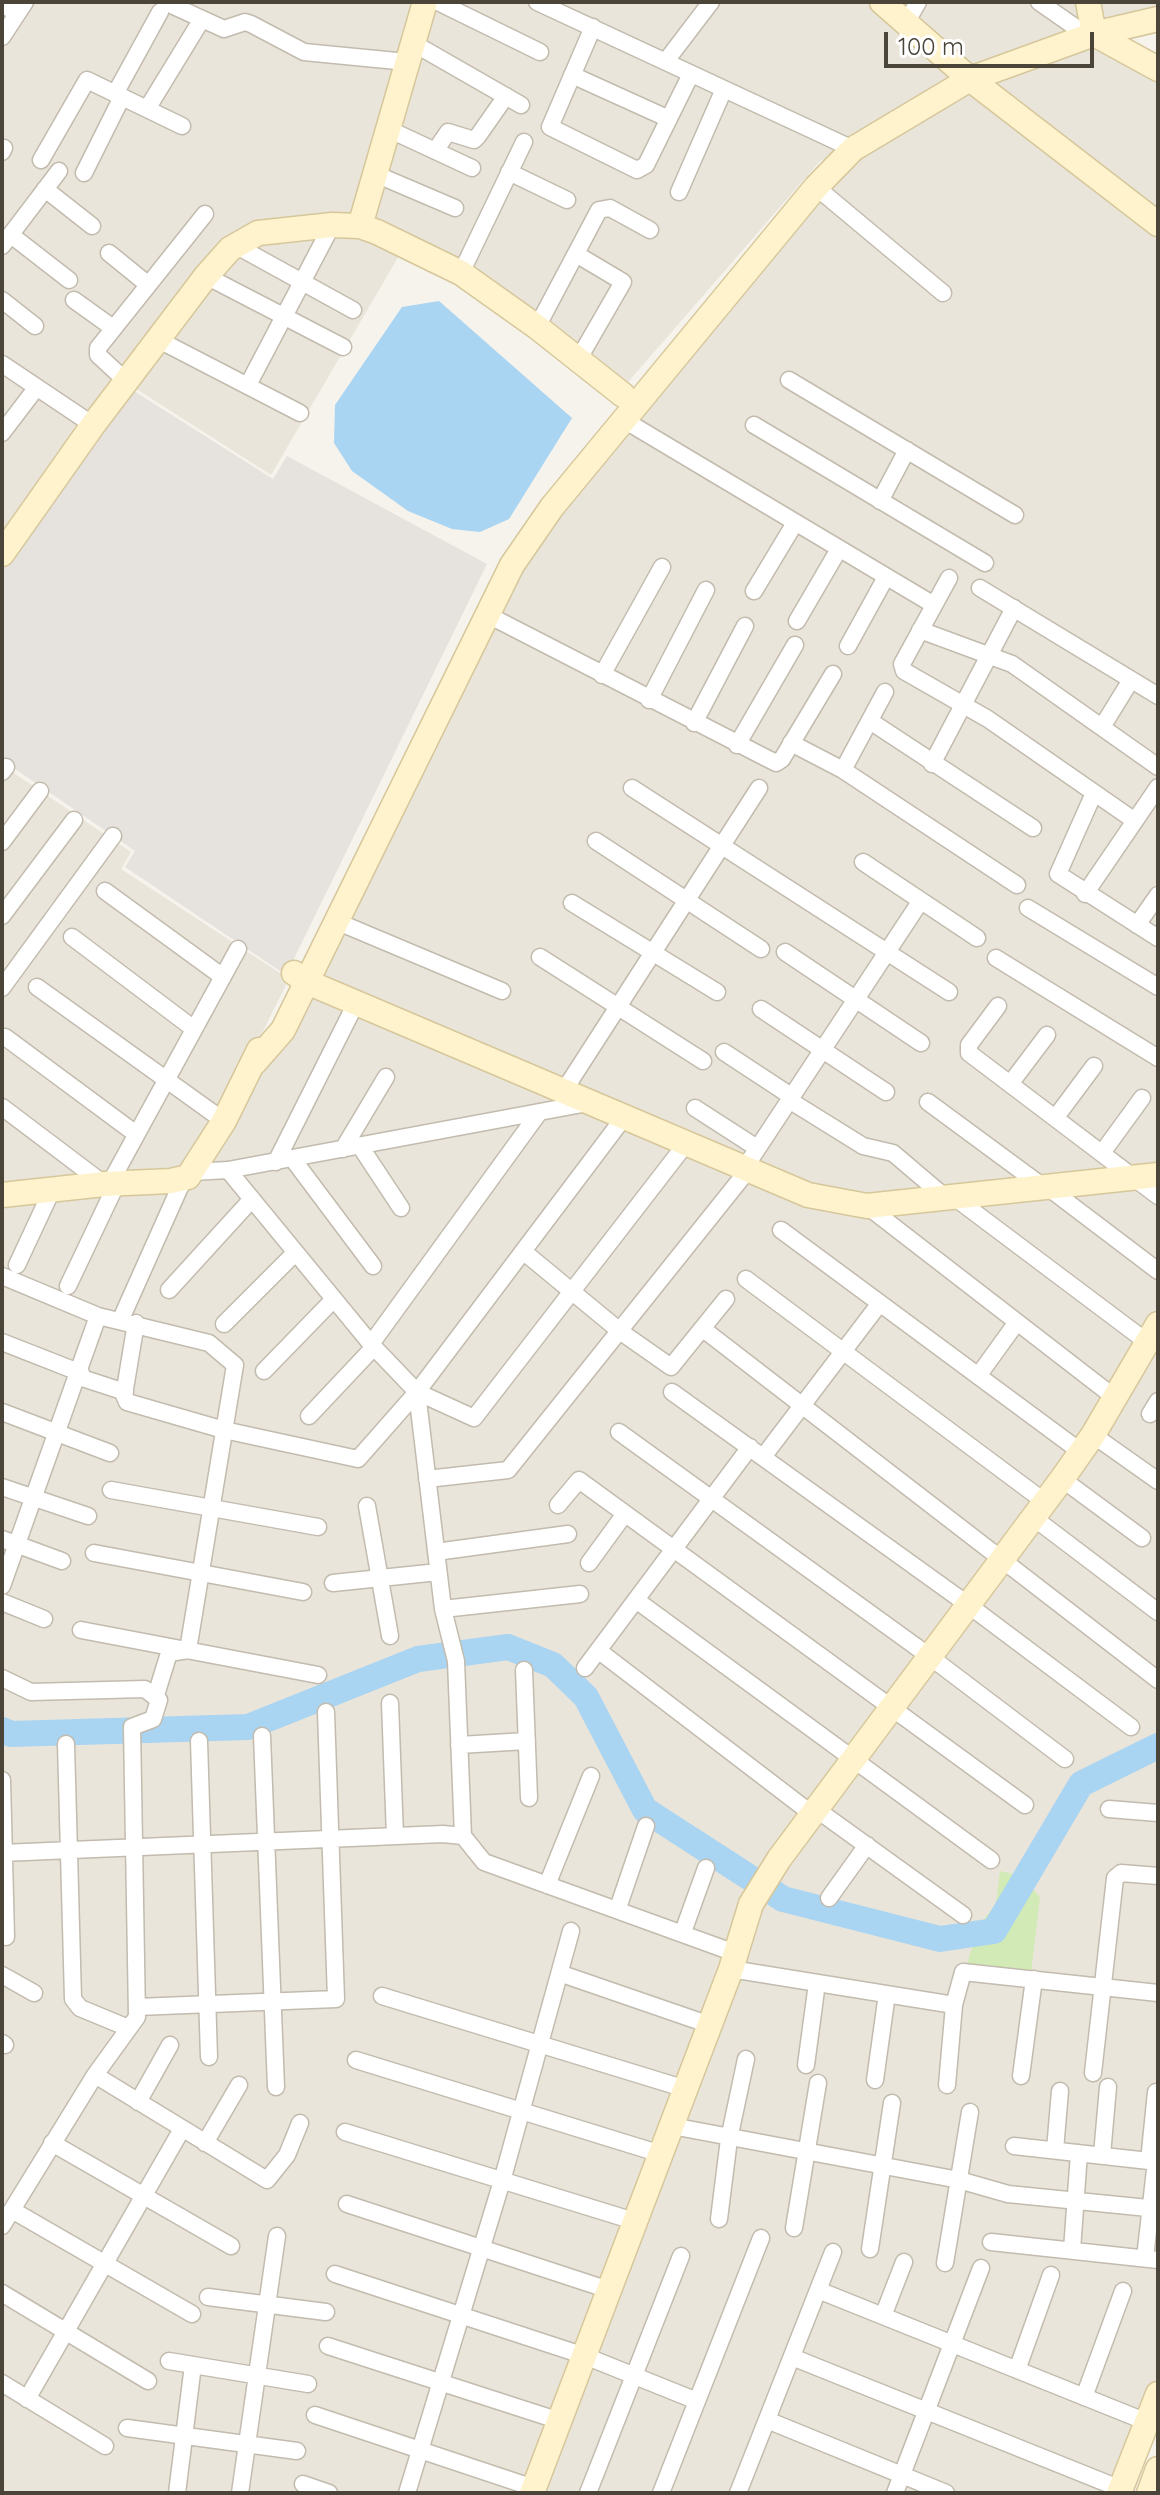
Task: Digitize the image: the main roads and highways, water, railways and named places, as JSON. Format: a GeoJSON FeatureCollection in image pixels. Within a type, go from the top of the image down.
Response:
{"type":"FeatureCollection","features":[{"type":"Feature","properties":{"kind":"water"},"geometry":{"type":"Polygon","coordinates":[[[439,301],[572,418],[509,519],[480,532],[452,529],[408,511],[352,471],[334,443],[335,405],[402,307],[439,301]]]}},
{"type":"Feature","properties":{"kind":"waterway"},"geometry":{"type":"LineString","coordinates":[[2,1730],[11,1734],[248,1727],[418,1659],[508,1647],[553,1665],[586,1697],[645,1810],[783,1899],[940,1939],[994,1931],[1081,1784],[1158,1746]]}}]}
